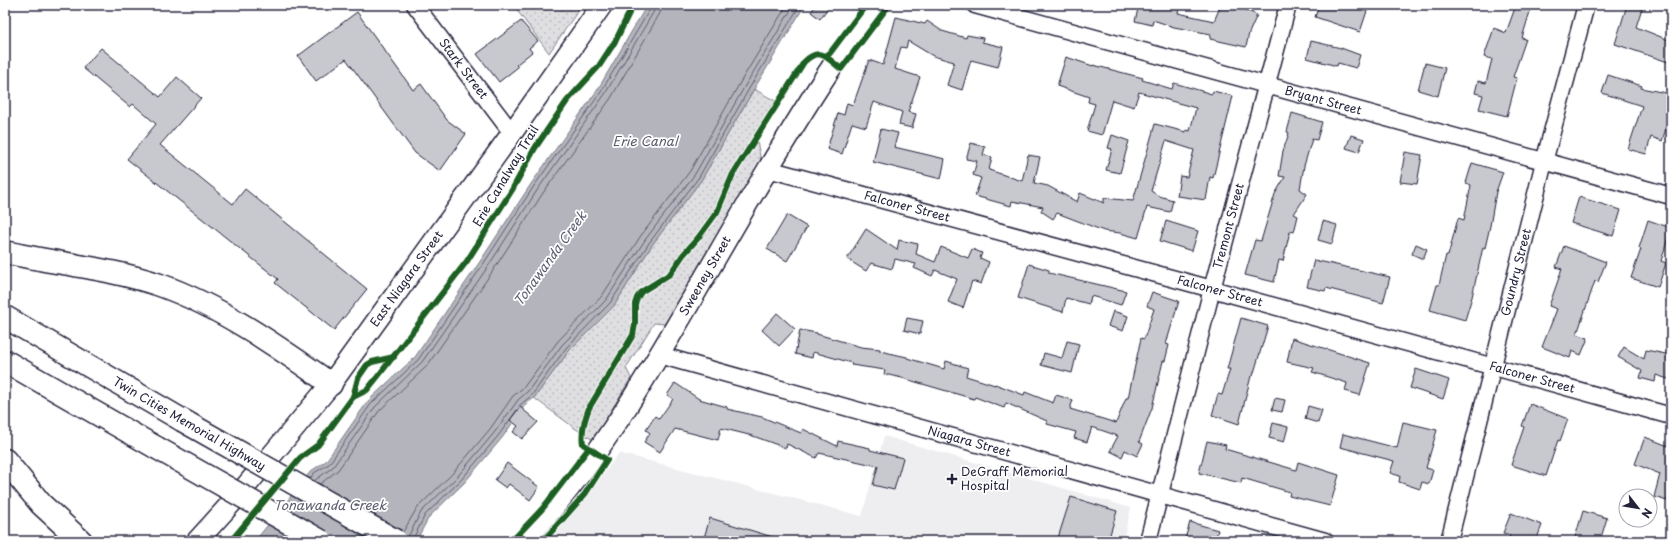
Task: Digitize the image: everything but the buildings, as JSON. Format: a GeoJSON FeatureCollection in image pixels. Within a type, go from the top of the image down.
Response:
{"type":"FeatureCollection","features":[{"type":"Feature","properties":{"kind":"main road"},"geometry":{"type":"LineString","coordinates":[[5,252],[126,276],[160,286],[192,298],[235,321],[288,354],[331,384]]}},
{"type":"Feature","properties":{"kind":"main road","name":"Twin Cities Memorial Highway"},"geometry":{"type":"LineString","coordinates":[[5,317],[182,420],[396,541]]}},
{"type":"Feature","properties":{"kind":"main road"},"geometry":{"type":"LineString","coordinates":[[5,361],[322,541]]}},
{"type":"Feature","properties":{"kind":"main road"},"geometry":{"type":"LineString","coordinates":[[5,460],[41,504],[81,541]]}},
{"type":"Feature","properties":{"kind":"street","name":"Stark Street"},"geometry":{"type":"LineString","coordinates":[[415,5],[512,133]]}},
{"type":"Feature","properties":{"kind":"street","name":"East Niagara Street"},"geometry":{"type":"LineString","coordinates":[[198,541],[236,498],[331,384],[512,133],[602,5]]}},
{"type":"Feature","properties":{"kind":"street","name":"Sweeney Street"},"geometry":{"type":"LineString","coordinates":[[524,541],[561,502],[584,471],[659,355],[768,169],[834,64],[878,5]]}},
{"type":"Feature","properties":{"kind":"street","name":"Bryant Street"},"geometry":{"type":"LineString","coordinates":[[975,5],[1671,196]]}},
{"type":"Feature","properties":{"kind":"street","name":"Tremont Street"},"geometry":{"type":"LineString","coordinates":[[1148,541],[1212,289],[1288,5]]}},
{"type":"Feature","properties":{"kind":"street","name":"Goundry Street"},"geometry":{"type":"LineString","coordinates":[[1448,541],[1544,162],[1586,5]]}},
{"type":"Feature","properties":{"kind":"street","name":"Falconer Street"},"geometry":{"type":"LineString","coordinates":[[768,169],[1212,289],[1493,368],[1671,416]]}},
{"type":"Feature","properties":{"kind":"street","name":"Niagara Street"},"geometry":{"type":"LineString","coordinates":[[659,355],[1325,541]]}},
{"type":"Feature","properties":{"kind":"shaded area"},"geometry":{"type":"Polygon","coordinates":[[[513,5],[582,5],[549,53],[513,5]]]}},
{"type":"Feature","properties":{"kind":"shaded area"},"geometry":{"type":"Polygon","coordinates":[[[754,89],[779,103],[757,141],[761,161],[666,324],[654,323],[626,368],[631,378],[593,440],[534,398],[569,351],[614,306],[652,245],[702,179],[754,89]]]}},
{"type":"Feature","properties":{"kind":"shaded area","name":"DeGraff Memorial Hospital"},"geometry":{"type":"Polygon","coordinates":[[[884,436],[1131,508],[1123,541],[558,541],[551,535],[580,505],[619,453],[862,516],[884,436]]]}},
{"type":"Feature","properties":{"kind":"water","name":"Erie Canal"},"geometry":{"type":"Polygon","coordinates":[[[647,5],[805,5],[702,179],[652,245],[614,306],[569,351],[534,398],[525,405],[502,438],[464,483],[429,517],[416,541],[255,541],[311,471],[326,461],[368,401],[415,357],[531,184],[598,89],[647,5]]]}},
{"type":"Feature","properties":{"kind":"cycle path","name":"Erie Canalway Trail"},"geometry":{"type":"LineString","coordinates":[[353,397],[367,390],[467,261],[512,190],[535,148],[567,101],[599,66],[616,40],[633,5]]}},
{"type":"Feature","properties":{"kind":"cycle path"},"geometry":{"type":"LineString","coordinates":[[826,56],[830,53],[866,5]]}},
{"type":"Feature","properties":{"kind":"cycle path"},"geometry":{"type":"LineString","coordinates":[[543,541],[585,494],[607,460],[583,444],[584,425],[589,408],[633,335],[635,324],[635,304],[637,298],[641,292],[670,274],[717,212],[733,174],[804,62],[810,57],[819,54],[823,55],[841,69],[889,5]]}},
{"type":"Feature","properties":{"kind":"cycle path"},"geometry":{"type":"LineString","coordinates":[[231,541],[300,458],[318,445],[353,397],[358,378],[367,365],[372,362],[394,357]]}},
{"type":"Feature","properties":{"kind":"cycle path"},"geometry":{"type":"LineString","coordinates":[[512,541],[543,508],[589,448]]}},
{"type":"Feature","properties":{"kind":"place","name":"DeGraff Memorial Hospital"},"geometry":{"type":"Point","coordinates":[952,479]}},
{"type":"Feature","properties":{"kind":"water label","name":"Tonawanda Creek"},"geometry":{"type":"Point","coordinates":[550,258]}},
{"type":"Feature","properties":{"kind":"water label","name":"Tonawanda Creek"},"geometry":{"type":"Point","coordinates":[330,505]}}]}
